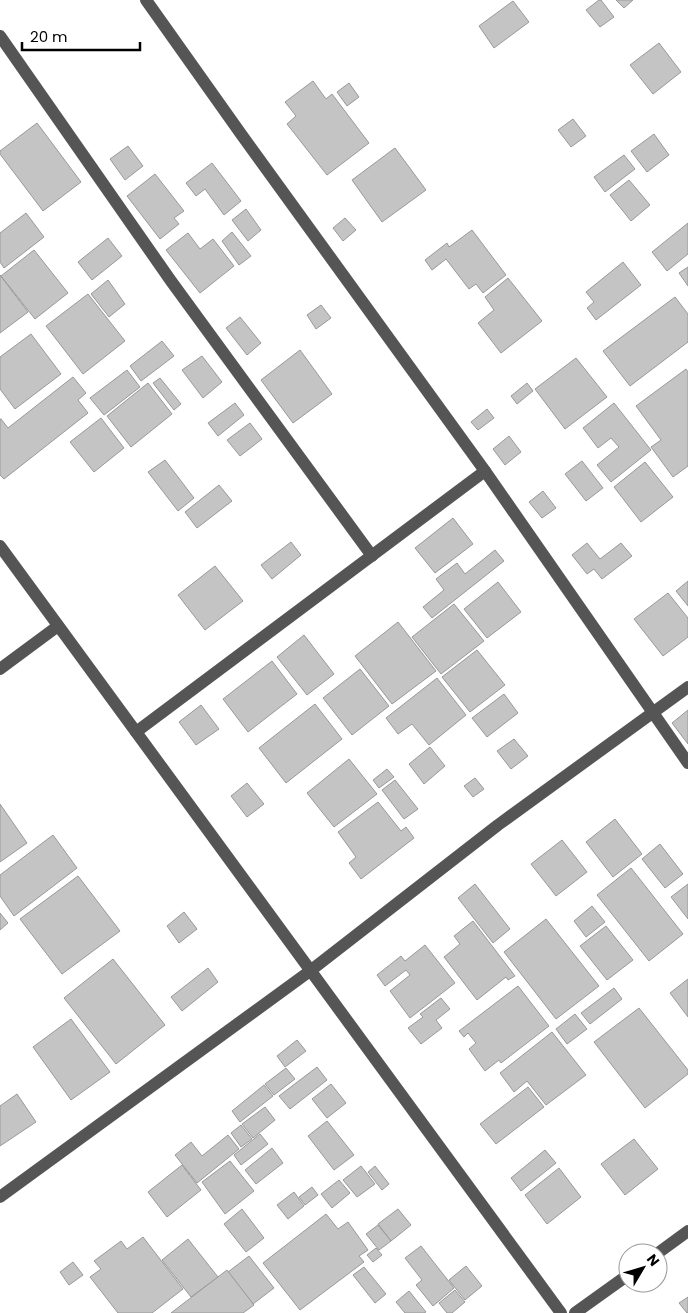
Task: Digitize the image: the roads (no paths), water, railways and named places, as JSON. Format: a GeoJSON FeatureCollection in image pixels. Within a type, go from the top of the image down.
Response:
{"type":"FeatureCollection","features":[{"type":"Feature","properties":{"kind":"street"},"geometry":{"type":"LineString","coordinates":[[146,0],[485,470],[688,763]]}},
{"type":"Feature","properties":{"kind":"street"},"geometry":{"type":"LineString","coordinates":[[0,36],[171,281],[372,556]]}},
{"type":"Feature","properties":{"kind":"street"},"geometry":{"type":"LineString","coordinates":[[136,732],[485,470]]}},
{"type":"Feature","properties":{"kind":"street"},"geometry":{"type":"LineString","coordinates":[[0,546],[560,1313]]}},
{"type":"Feature","properties":{"kind":"street"},"geometry":{"type":"LineString","coordinates":[[0,669],[58,626]]}},
{"type":"Feature","properties":{"kind":"street"},"geometry":{"type":"LineString","coordinates":[[0,1197],[310,971],[498,825],[688,687]]}},
{"type":"Feature","properties":{"kind":"street"},"geometry":{"type":"LineString","coordinates":[[668,1246],[688,1231]]}},
{"type":"Feature","properties":{"kind":"street"},"geometry":{"type":"LineString","coordinates":[[575,1313],[618,1282]]}}]}
